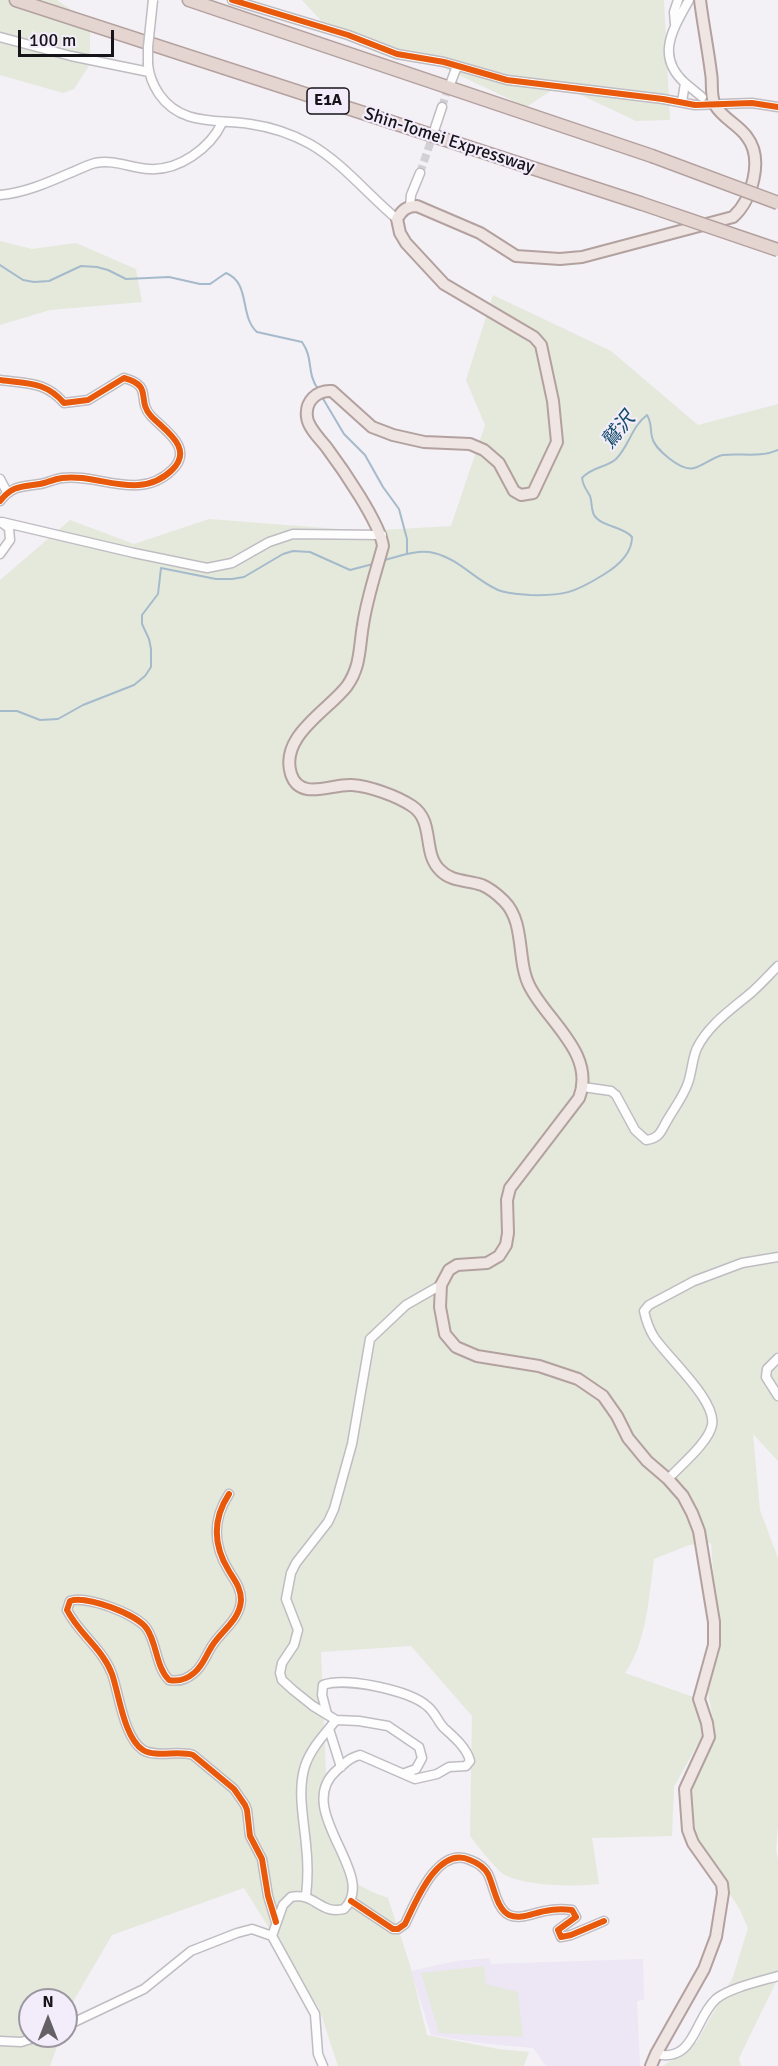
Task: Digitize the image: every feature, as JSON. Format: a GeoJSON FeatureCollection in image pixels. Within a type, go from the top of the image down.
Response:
{"type":"FeatureCollection","features":[{"type":"Feature","properties":{"kind":"highway","name":"Shin-Tomei Expressway"},"geometry":{"type":"LineString","coordinates":[[16,0],[778,250]]}},
{"type":"Feature","properties":{"kind":"highway"},"geometry":{"type":"LineString","coordinates":[[189,0],[652,156],[778,203]]}},
{"type":"Feature","properties":{"kind":"main road"},"geometry":{"type":"LineString","coordinates":[[651,2066],[704,1969],[716,1937],[723,1893],[722,1884],[693,1843],[688,1830],[685,1789],[709,1737],[699,1699],[701,1685],[711,1661],[714,1622],[699,1532],[683,1496],[647,1461],[628,1438],[617,1416],[603,1396],[578,1379],[539,1366],[477,1356],[456,1347],[445,1334],[441,1307],[441,1285],[448,1270],[457,1265],[487,1263],[499,1256],[506,1245],[507,1200],[510,1188],[579,1098],[583,1087],[582,1069],[575,1053],[530,987],[522,966],[517,925],[506,903],[484,886],[453,879],[439,870],[430,854],[428,833],[423,819],[413,806],[370,788],[350,784],[328,789],[311,789],[299,785],[291,774],[290,758],[294,744],[308,724],[346,687],[356,670],[365,616],[383,546],[382,535],[307,418],[308,406],[315,394],[332,391],[372,427],[393,435],[424,442],[470,444],[484,450],[499,463],[514,491],[521,495],[532,494],[558,442],[553,401],[541,345],[534,337],[444,284],[406,243],[400,233],[397,219],[401,212],[410,206],[417,206],[480,233],[516,256],[560,259],[582,257],[733,217],[740,210],[753,178],[756,155],[747,136],[715,105],[700,0]]}},
{"type":"Feature","properties":{"kind":"street"},"geometry":{"type":"LineString","coordinates":[[153,0],[148,68],[165,101],[176,111],[193,119],[248,124],[272,128],[292,135],[312,145],[333,160],[397,219]]}},
{"type":"Feature","properties":{"kind":"street"},"geometry":{"type":"LineString","coordinates":[[232,0],[348,35],[397,54],[457,66],[507,80],[582,88],[696,105],[752,104],[778,107]]}},
{"type":"Feature","properties":{"kind":"street"},"geometry":{"type":"LineString","coordinates":[[675,25],[674,12],[678,0]]}},
{"type":"Feature","properties":{"kind":"street"},"geometry":{"type":"LineString","coordinates":[[689,0],[670,37],[670,63],[676,74],[702,97]]}},
{"type":"Feature","properties":{"kind":"street"},"geometry":{"type":"LineString","coordinates":[[0,37],[71,56],[148,68]]}},
{"type":"Feature","properties":{"kind":"street"},"geometry":{"type":"LineString","coordinates":[[450,82],[457,66]]}},
{"type":"Feature","properties":{"kind":"street"},"geometry":{"type":"LineString","coordinates":[[682,102],[685,83]]}},
{"type":"Feature","properties":{"kind":"street"},"geometry":{"type":"LineString","coordinates":[[435,128],[442,107]]}},
{"type":"Feature","properties":{"kind":"street"},"geometry":{"type":"LineString","coordinates":[[0,195],[17,193],[94,163],[119,163],[148,170],[182,164],[216,135],[222,123]]}},
{"type":"Feature","properties":{"kind":"street"},"geometry":{"type":"LineString","coordinates":[[410,206],[411,195],[420,173]]}},
{"type":"Feature","properties":{"kind":"street"},"geometry":{"type":"LineString","coordinates":[[0,380],[50,389],[64,403],[88,400],[124,378],[135,381],[142,389],[148,413],[173,436],[179,447],[179,459],[169,473],[137,486],[113,485],[83,478],[61,478],[40,484],[26,484],[7,492],[0,501]]}},
{"type":"Feature","properties":{"kind":"street"},"geometry":{"type":"LineString","coordinates":[[0,479],[7,492]]}},
{"type":"Feature","properties":{"kind":"street"},"geometry":{"type":"LineString","coordinates":[[1,521],[144,556],[207,568],[232,563],[269,542],[292,534],[382,535]]}},
{"type":"Feature","properties":{"kind":"street"},"geometry":{"type":"LineString","coordinates":[[0,554],[10,540],[9,528],[1,521]]}},
{"type":"Feature","properties":{"kind":"street"},"geometry":{"type":"LineString","coordinates":[[583,1087],[611,1091],[616,1095],[635,1130],[646,1140],[654,1139],[660,1135],[681,1100],[701,1040],[729,1010],[753,992],[778,966]]}},
{"type":"Feature","properties":{"kind":"street"},"geometry":{"type":"LineString","coordinates":[[668,1479],[702,1443],[712,1425],[712,1414],[704,1396],[653,1336],[644,1311],[649,1305],[694,1281],[742,1263],[778,1257]]}},
{"type":"Feature","properties":{"kind":"street"},"geometry":{"type":"LineString","coordinates":[[405,1773],[416,1769],[422,1758],[419,1747],[388,1726],[336,1720],[293,1690],[282,1680],[280,1673],[282,1663],[294,1645],[298,1630],[286,1599],[291,1573],[296,1563],[328,1522],[334,1509],[352,1444],[370,1339],[406,1305],[441,1285]]}},
{"type":"Feature","properties":{"kind":"street"},"geometry":{"type":"LineString","coordinates":[[778,1358],[767,1369],[766,1377],[778,1396]]}},
{"type":"Feature","properties":{"kind":"street"},"geometry":{"type":"LineString","coordinates":[[229,1494],[223,1502],[217,1521],[216,1541],[223,1561],[241,1591],[241,1604],[232,1623],[212,1645],[195,1672],[183,1680],[169,1680],[164,1676],[155,1645],[146,1627],[134,1618],[99,1603],[81,1599],[70,1601],[67,1610],[86,1638],[109,1665],[123,1714],[139,1746],[149,1752],[193,1755],[234,1790],[247,1810],[250,1836],[262,1859],[268,1896],[276,1922]]}},
{"type":"Feature","properties":{"kind":"street"},"geometry":{"type":"LineString","coordinates":[[272,1936],[283,1905],[291,1896],[306,1896],[329,1910],[344,1909],[351,1901],[353,1896],[350,1874],[328,1824],[325,1808],[326,1784],[348,1759],[360,1755],[415,1779],[437,1774],[449,1767],[466,1766],[470,1761],[454,1736],[442,1726],[426,1704],[391,1689],[355,1683],[333,1682],[323,1685],[322,1695],[327,1714]]}},
{"type":"Feature","properties":{"kind":"street"},"geometry":{"type":"LineString","coordinates":[[306,1896],[308,1876],[302,1784],[309,1759],[319,1739],[336,1720]]}},
{"type":"Feature","properties":{"kind":"street"},"geometry":{"type":"LineString","coordinates":[[329,1729],[341,1767]]}},
{"type":"Feature","properties":{"kind":"street"},"geometry":{"type":"LineString","coordinates":[[351,1901],[393,1929],[398,1929],[405,1924],[439,1865],[451,1857],[459,1857],[467,1858],[482,1866],[499,1902],[510,1916],[522,1917],[555,1910],[572,1910],[576,1917],[558,1930],[561,1937],[604,1921]]}},
{"type":"Feature","properties":{"kind":"street"},"geometry":{"type":"LineString","coordinates":[[78,2020],[144,1989],[191,1951],[252,1929],[272,1936],[315,2014],[318,2054],[323,2066]]}},
{"type":"Feature","properties":{"kind":"street"},"geometry":{"type":"LineString","coordinates":[[656,2054],[673,2055],[682,2051],[689,2044],[703,2017],[716,1999],[778,1976]]}},
{"type":"Feature","properties":{"kind":"street"},"geometry":{"type":"LineString","coordinates":[[0,2041],[18,2042]]}},
{"type":"Feature","properties":{"kind":"shaded area"},"geometry":{"type":"Polygon","coordinates":[[[0,0],[57,0],[90,23],[90,64],[74,89],[63,93],[0,75],[0,0]]]}},
{"type":"Feature","properties":{"kind":"shaded area"},"geometry":{"type":"Polygon","coordinates":[[[302,0],[664,0],[670,120],[636,121],[560,85],[526,107],[425,59],[326,26],[302,0]]]}},
{"type":"Feature","properties":{"kind":"shaded area"},"geometry":{"type":"Polygon","coordinates":[[[0,241],[32,249],[76,243],[136,269],[142,302],[50,310],[0,325],[0,241]]]}},
{"type":"Feature","properties":{"kind":"shaded area"},"geometry":{"type":"Polygon","coordinates":[[[493,295],[611,351],[698,425],[778,404],[778,1461],[753,1434],[760,1510],[778,1558],[778,1825],[776,1851],[778,1859],[778,1978],[739,2058],[741,2066],[663,2066],[697,2042],[733,1977],[748,1928],[739,1908],[688,1830],[693,1786],[715,1729],[706,1684],[719,1654],[711,1543],[689,1545],[654,1559],[643,1633],[625,1673],[699,1699],[702,1736],[674,1787],[672,1836],[592,1838],[599,1884],[551,1885],[514,1879],[501,1872],[477,1845],[470,1836],[472,1716],[411,1646],[321,1652],[328,1824],[352,1881],[388,1898],[410,1965],[427,2035],[498,2049],[529,2052],[524,2066],[338,2066],[319,2008],[244,1888],[112,1935],[78,1993],[78,1988],[18,1988],[18,2048],[57,2048],[50,2066],[0,2066],[0,580],[70,520],[134,544],[209,519],[364,531],[451,526],[485,425],[466,380],[493,295]]]}},
{"type":"Feature","properties":{"kind":"shaded area"},"geometry":{"type":"Polygon","coordinates":[[[489,1958],[491,1964],[643,1959],[644,2000],[637,2001],[640,2066],[546,2066],[533,2048],[431,2035],[411,1971],[456,1961],[489,1958]]]}},
{"type":"Feature","properties":{"kind":"shaded area"},"geometry":{"type":"Polygon","coordinates":[[[484,1966],[486,1984],[518,1992],[523,2037],[439,2033],[421,1973],[484,1966]]]}},
{"type":"Feature","properties":{"kind":"waterway"},"geometry":{"type":"LineString","coordinates":[[0,265],[23,280],[34,282],[49,281],[81,266],[108,270],[126,279],[169,277],[200,284],[210,284],[226,273],[239,284],[248,317],[257,332],[302,342],[306,348],[312,377],[318,389]]}},
{"type":"Feature","properties":{"kind":"waterway"},"geometry":{"type":"LineString","coordinates":[[322,397],[344,434],[365,455],[383,487],[399,509],[407,539],[407,554]]}},
{"type":"Feature","properties":{"kind":"waterway","name":"鷲沢"},"geometry":{"type":"LineString","coordinates":[[385,560],[415,552],[434,553],[451,560],[490,586],[502,591],[541,595],[568,592],[584,586],[609,571],[619,564],[630,549],[632,537],[628,533],[602,522],[594,515],[590,496],[582,478],[616,459],[647,415],[654,442],[669,458],[683,467],[698,467],[723,455],[758,455],[778,450]]}},
{"type":"Feature","properties":{"kind":"waterway"},"geometry":{"type":"LineString","coordinates":[[0,711],[17,711],[40,720],[58,719],[83,705],[134,685],[145,676],[151,667],[151,649],[142,624],[142,615],[158,594],[161,568],[216,579],[232,579],[244,577],[283,554],[293,551],[310,552],[350,570],[373,564]]}},
{"type":"Feature","properties":{"kind":"tunnel"},"geometry":{"type":"LineString","coordinates":[[442,107],[449,85]]}},
{"type":"Feature","properties":{"kind":"tunnel"},"geometry":{"type":"LineString","coordinates":[[420,173],[434,132]]}},
{"type":"Feature","properties":{"kind":"cycle path"},"geometry":{"type":"LineString","coordinates":[[232,0],[348,35],[397,54],[444,62],[507,80],[695,105],[752,103],[778,107]]}},
{"type":"Feature","properties":{"kind":"cycle path"},"geometry":{"type":"LineString","coordinates":[[0,380],[43,387],[64,403],[88,400],[124,378],[133,381],[142,389],[147,410],[175,440],[180,454],[172,470],[146,484],[132,485],[62,478],[18,488],[9,492],[0,501]]}},
{"type":"Feature","properties":{"kind":"cycle path"},"geometry":{"type":"LineString","coordinates":[[229,1494],[217,1523],[217,1542],[224,1561],[239,1588],[240,1607],[200,1667],[191,1675],[179,1680],[169,1680],[161,1669],[147,1629],[133,1617],[111,1607],[87,1601],[70,1601],[67,1610],[108,1665],[123,1715],[136,1744],[148,1752],[193,1755],[234,1789],[245,1805],[250,1836],[262,1859],[268,1896],[276,1922]]}},
{"type":"Feature","properties":{"kind":"cycle path"},"geometry":{"type":"LineString","coordinates":[[351,1901],[393,1929],[398,1929],[405,1924],[422,1890],[438,1868],[448,1860],[458,1858],[473,1861],[485,1869],[498,1902],[509,1915],[522,1916],[552,1910],[572,1910],[576,1917],[558,1930],[561,1937],[604,1921]]}}]}
